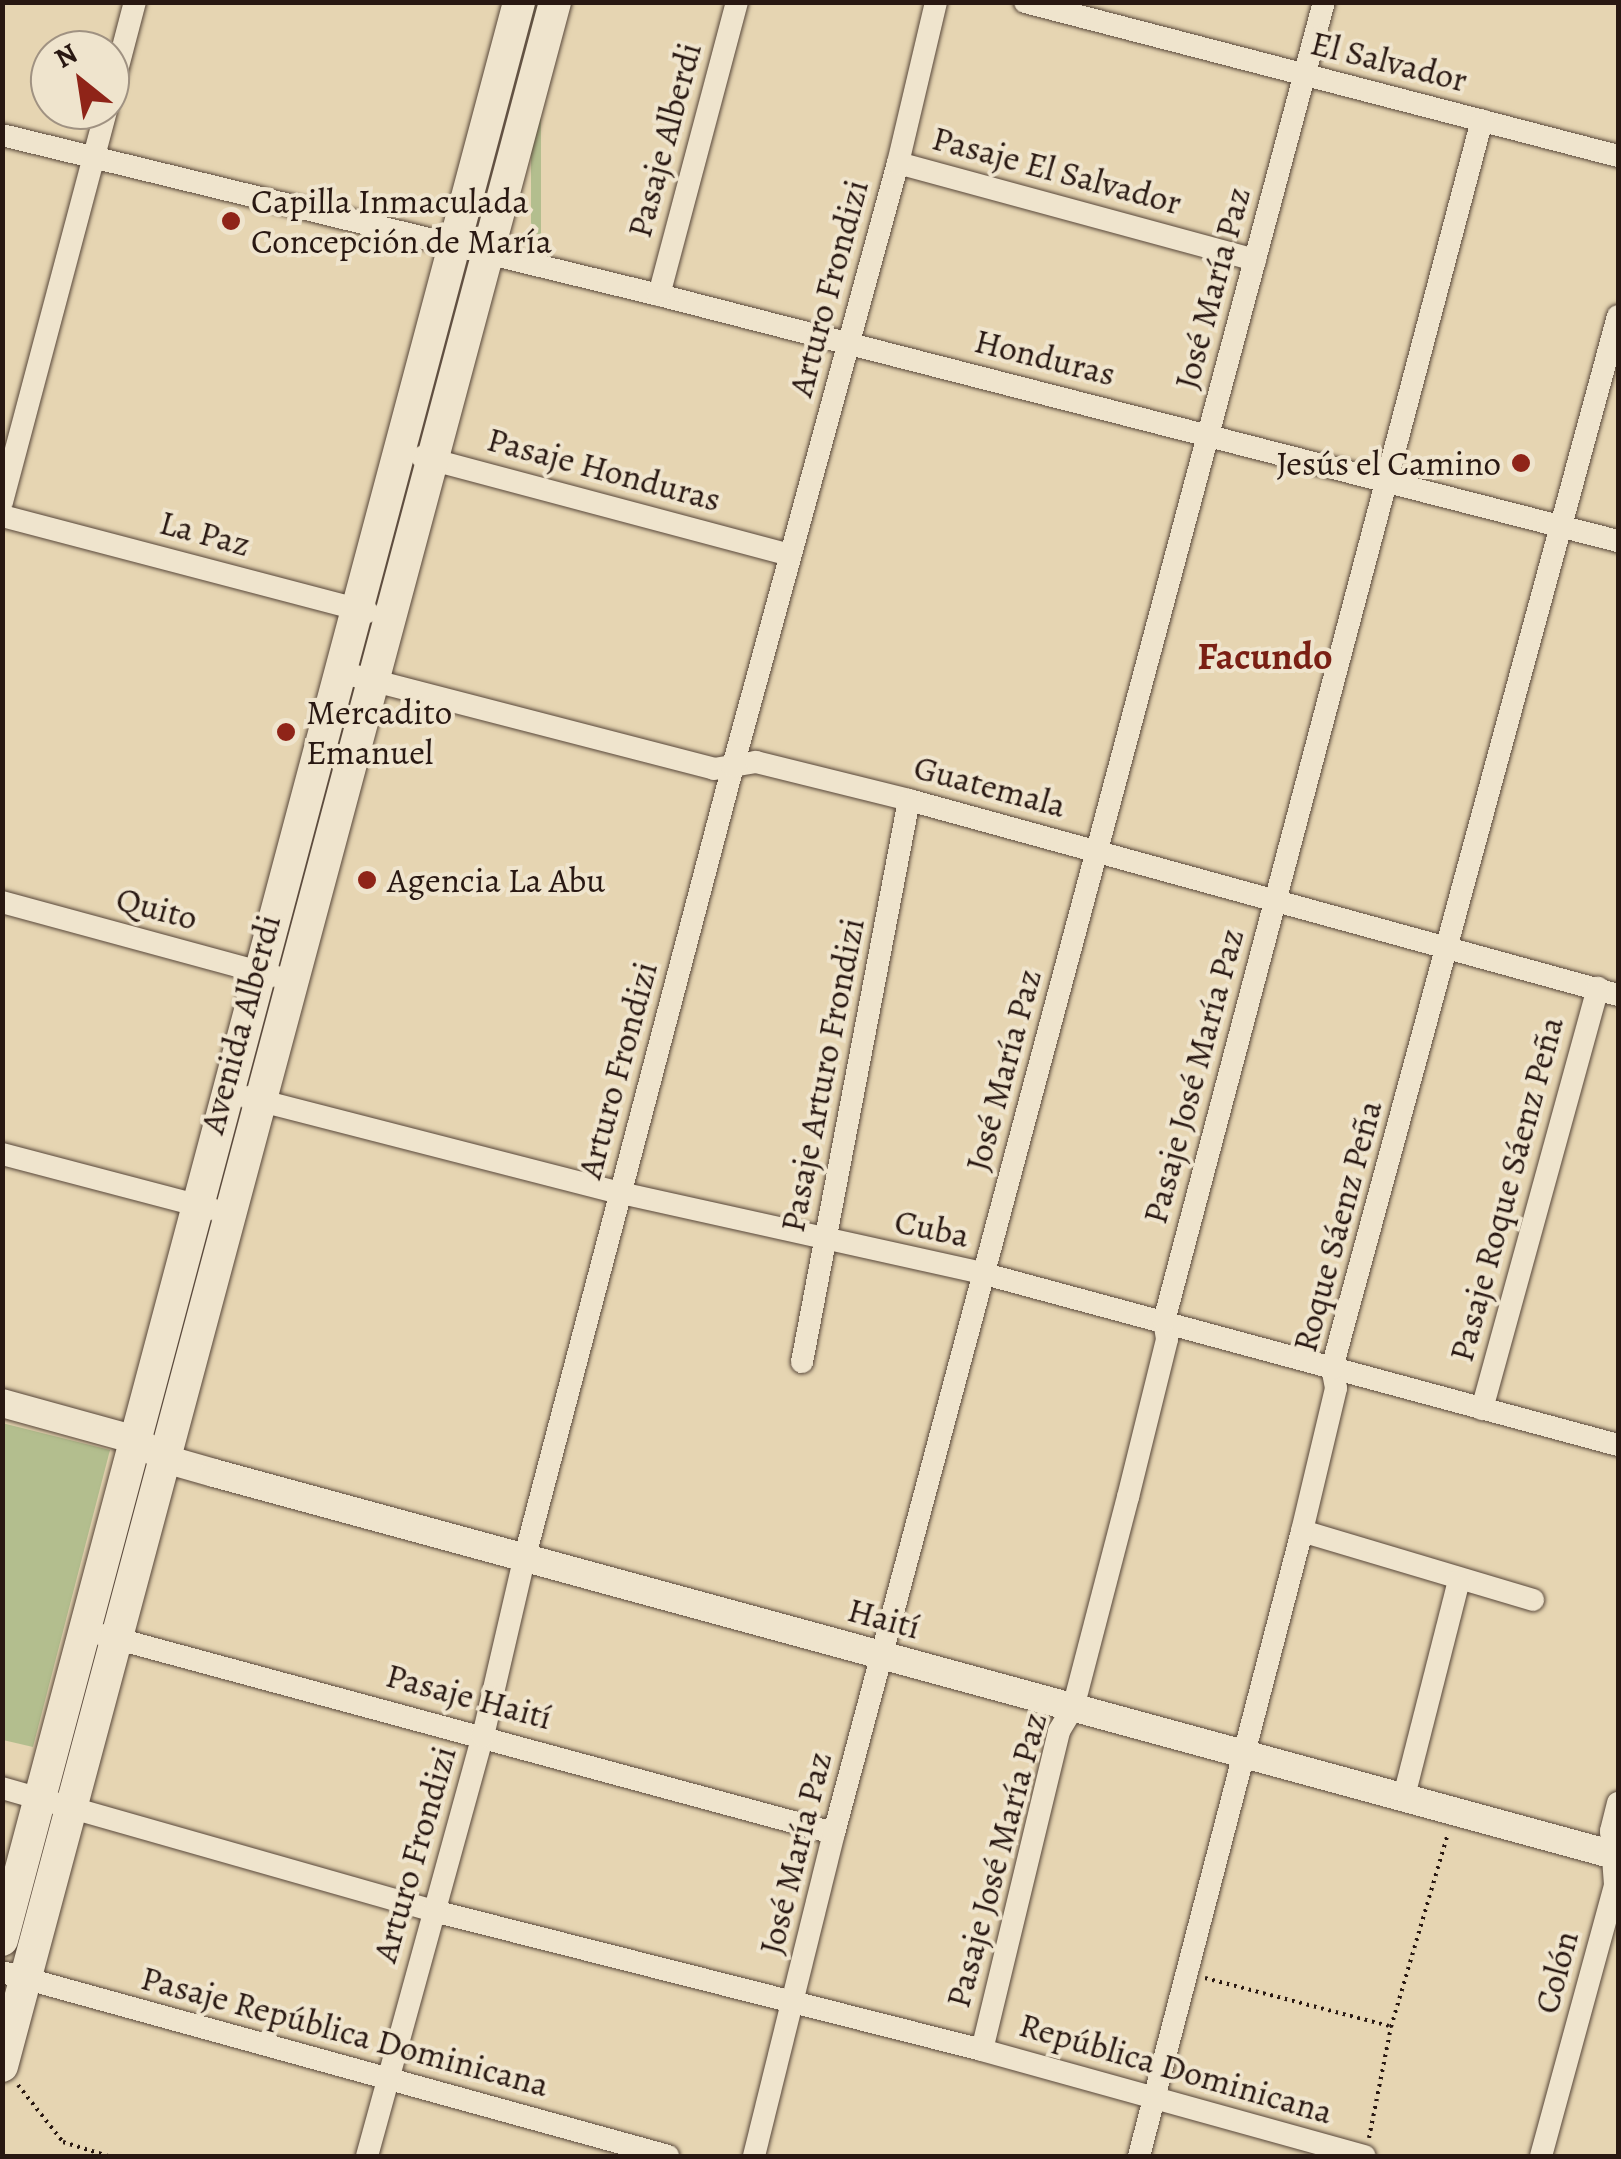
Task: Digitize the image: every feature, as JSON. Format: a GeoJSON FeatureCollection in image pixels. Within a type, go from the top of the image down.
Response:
{"type":"FeatureCollection","features":[{"type":"Feature","properties":{"kind":"main road","name":"Avenida Alberdi"},"geometry":{"type":"LineString","coordinates":[[2,1940],[519,2]]}},
{"type":"Feature","properties":{"kind":"main road","name":"Avenida Alberdi"},"geometry":{"type":"LineString","coordinates":[[3,2065],[14,1976],[72,1807],[555,2]]}},
{"type":"Feature","properties":{"kind":"street"},"geometry":{"type":"LineString","coordinates":[[128,30],[135,2]]}},
{"type":"Feature","properties":{"kind":"street","name":"Pasaje Alberdi"},"geometry":{"type":"LineString","coordinates":[[659,295],[737,2]]}},
{"type":"Feature","properties":{"kind":"street","name":"Arturo Frondizi"},"geometry":{"type":"LineString","coordinates":[[368,2156],[483,1736],[525,1556],[733,766],[898,163],[936,2]]}},
{"type":"Feature","properties":{"kind":"street","name":"El Salvador"},"geometry":{"type":"LineString","coordinates":[[1025,2],[1618,156]]}},
{"type":"Feature","properties":{"kind":"street","name":"José María Paz"},"geometry":{"type":"LineString","coordinates":[[754,2156],[834,1833],[1043,1066],[1094,849],[1210,434],[1324,2]]}},
{"type":"Feature","properties":{"kind":"street","name":"Pasaje José María Paz"},"geometry":{"type":"LineString","coordinates":[[982,2050],[1059,1731],[1073,1708],[1167,1339],[1164,1321],[1482,120]]}},
{"type":"Feature","properties":{"kind":"street"},"geometry":{"type":"LineString","coordinates":[[2,502],[101,130]]}},
{"type":"Feature","properties":{"kind":"street","name":"Honduras"},"geometry":{"type":"LineString","coordinates":[[2,136],[659,295],[1618,542]]}},
{"type":"Feature","properties":{"kind":"street","name":"Pasaje El Salvador"},"geometry":{"type":"LineString","coordinates":[[898,163],[1255,260]]}},
{"type":"Feature","properties":{"kind":"street","name":"Roque Sáenz Peña"},"geometry":{"type":"LineString","coordinates":[[1139,2156],[1240,1756],[1302,1531],[1336,1388],[1332,1368],[1618,316]]}},
{"type":"Feature","properties":{"kind":"street","name":"Pasaje Honduras"},"geometry":{"type":"LineString","coordinates":[[400,450],[790,556]]}},
{"type":"Feature","properties":{"kind":"street","name":"La Paz"},"geometry":{"type":"LineString","coordinates":[[2,516],[391,618]]}},
{"type":"Feature","properties":{"kind":"street","name":"Guatemala"},"geometry":{"type":"LineString","coordinates":[[340,672],[714,769],[756,762],[908,800],[1608,992]]}},
{"type":"Feature","properties":{"kind":"street","name":"Pasaje Arturo Frondizi"},"geometry":{"type":"LineString","coordinates":[[802,1362],[908,800]]}},
{"type":"Feature","properties":{"kind":"street","name":"Quito"},"geometry":{"type":"LineString","coordinates":[[2,902],[293,982]]}},
{"type":"Feature","properties":{"kind":"street","name":"Pasaje Roque Sáenz Peña"},"geometry":{"type":"LineString","coordinates":[[1482,1409],[1608,992]]}},
{"type":"Feature","properties":{"kind":"street","name":"Cuba"},"geometry":{"type":"LineString","coordinates":[[229,1092],[621,1193],[985,1274],[1618,1445]]}},
{"type":"Feature","properties":{"kind":"street"},"geometry":{"type":"LineString","coordinates":[[2,1154],[231,1214]]}},
{"type":"Feature","properties":{"kind":"street","name":"Haití"},"geometry":{"type":"LineString","coordinates":[[2,1404],[136,1440],[165,1459],[1617,1856]]}},
{"type":"Feature","properties":{"kind":"street"},"geometry":{"type":"LineString","coordinates":[[1302,1531],[1533,1600]]}},
{"type":"Feature","properties":{"kind":"street"},"geometry":{"type":"LineString","coordinates":[[1403,1800],[1459,1580]]}},
{"type":"Feature","properties":{"kind":"street","name":"Pasaje Haití"},"geometry":{"type":"LineString","coordinates":[[85,1629],[834,1833]]}},
{"type":"Feature","properties":{"kind":"street","name":"República Dominicana"},"geometry":{"type":"LineString","coordinates":[[2,1788],[434,1912],[794,2006],[982,2050],[1365,2156]]}},
{"type":"Feature","properties":{"kind":"street","name":"Colón"},"geometry":{"type":"LineString","coordinates":[[1542,2156],[1616,1885],[1617,1856],[1612,1831],[1618,1804]]}},
{"type":"Feature","properties":{"kind":"street","name":"Pasaje República Dominicana"},"geometry":{"type":"LineString","coordinates":[[14,1976],[668,2156]]}},
{"type":"Feature","properties":{"kind":"path"},"geometry":{"type":"LineString","coordinates":[[1365,2156],[1391,2026],[1454,1814]]}},
{"type":"Feature","properties":{"kind":"path"},"geometry":{"type":"LineString","coordinates":[[1186,1974],[1391,2026]]}},
{"type":"Feature","properties":{"kind":"path"},"geometry":{"type":"LineString","coordinates":[[3,2065],[63,2142],[108,2156]]}},
{"type":"Feature","properties":{"kind":"green space"},"geometry":{"type":"Polygon","coordinates":[[[531,3],[541,3],[541,234],[531,234],[531,3]]]}},
{"type":"Feature","properties":{"kind":"green space"},"geometry":{"type":"Polygon","coordinates":[[[2,1423],[110,1450],[33,1747],[3,1740],[2,1423]]]}},
{"type":"Feature","properties":{"kind":"place","name":"Capilla Inmaculada Concepción de María"},"geometry":{"type":"Point","coordinates":[231,221]}},
{"type":"Feature","properties":{"kind":"place","name":"Jesús el Camino"},"geometry":{"type":"Point","coordinates":[1521,463]}},
{"type":"Feature","properties":{"kind":"place","name":"Mercadito Emanuel"},"geometry":{"type":"Point","coordinates":[286,732]}},
{"type":"Feature","properties":{"kind":"place","name":"Agencia La Abu"},"geometry":{"type":"Point","coordinates":[367,880]}},
{"type":"Feature","properties":{"kind":"district","name":"Facundo"},"geometry":{"type":"Point","coordinates":[1265,657]}}]}
